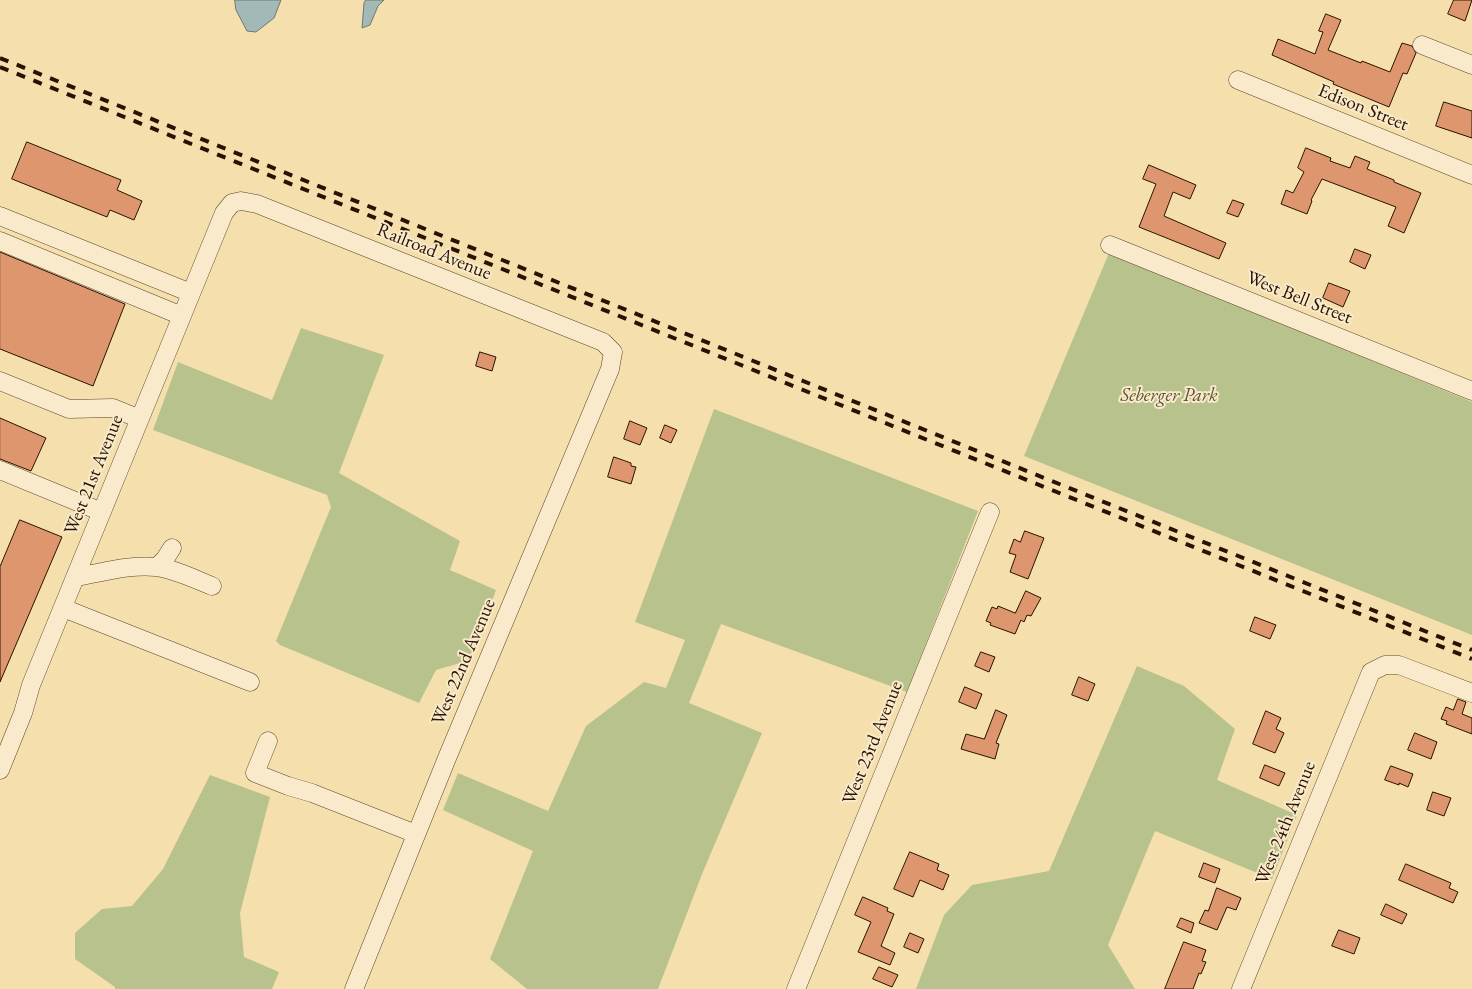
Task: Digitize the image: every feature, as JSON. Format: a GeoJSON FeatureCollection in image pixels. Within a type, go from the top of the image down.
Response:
{"type":"FeatureCollection","features":[{"type":"Feature","properties":{"kind":"street"},"geometry":{"type":"LineString","coordinates":[[1422,45],[1472,65]]}},
{"type":"Feature","properties":{"kind":"street","name":"Edison Street"},"geometry":{"type":"LineString","coordinates":[[1238,80],[1472,175]]}},
{"type":"Feature","properties":{"kind":"street","name":"Railroad Avenue"},"geometry":{"type":"LineString","coordinates":[[235,202],[241,201],[256,204],[600,340],[613,352]]}},
{"type":"Feature","properties":{"kind":"street","name":"West 21st Avenue"},"geometry":{"type":"LineString","coordinates":[[0,770],[23,713],[31,685],[224,213],[229,205],[235,202]]}},
{"type":"Feature","properties":{"kind":"street"},"geometry":{"type":"LineString","coordinates":[[0,216],[191,293]]}},
{"type":"Feature","properties":{"kind":"street"},"geometry":{"type":"LineString","coordinates":[[0,241],[182,316]]}},
{"type":"Feature","properties":{"kind":"street","name":"West Bell Street"},"geometry":{"type":"LineString","coordinates":[[1110,245],[1472,391]]}},
{"type":"Feature","properties":{"kind":"street","name":"West 22nd Avenue"},"geometry":{"type":"LineString","coordinates":[[354,989],[416,834],[612,365],[613,352]]}},
{"type":"Feature","properties":{"kind":"street"},"geometry":{"type":"LineString","coordinates":[[0,381],[69,409],[113,408],[140,419]]}},
{"type":"Feature","properties":{"kind":"street"},"geometry":{"type":"LineString","coordinates":[[0,470],[102,512]]}},
{"type":"Feature","properties":{"kind":"street","name":"West 23rd Avenue"},"geometry":{"type":"LineString","coordinates":[[796,989],[990,512]]}},
{"type":"Feature","properties":{"kind":"street"},"geometry":{"type":"LineString","coordinates":[[157,567],[172,548]]}},
{"type":"Feature","properties":{"kind":"street"},"geometry":{"type":"LineString","coordinates":[[76,577],[128,569],[157,567],[212,586]]}},
{"type":"Feature","properties":{"kind":"street"},"geometry":{"type":"LineString","coordinates":[[63,608],[250,682]]}},
{"type":"Feature","properties":{"kind":"street","name":"West 24th Avenue"},"geometry":{"type":"LineString","coordinates":[[1241,989],[1371,672],[1385,665],[1399,665],[1472,693]]}},
{"type":"Feature","properties":{"kind":"street"},"geometry":{"type":"LineString","coordinates":[[268,741],[256,773],[416,834]]}},
{"type":"Feature","properties":{"kind":"green space","name":"Seberger Park"},"geometry":{"type":"Polygon","coordinates":[[[1109,253],[1472,402],[1472,635],[1024,456],[1109,253]]]}},
{"type":"Feature","properties":{"kind":"green space"},"geometry":{"type":"Polygon","coordinates":[[[301,328],[384,355],[339,473],[460,541],[450,570],[496,590],[470,660],[436,670],[419,703],[280,645],[276,641],[331,507],[327,495],[153,430],[178,362],[272,400],[301,328]]]}},
{"type":"Feature","properties":{"kind":"green space"},"geometry":{"type":"Polygon","coordinates":[[[714,409],[978,511],[907,692],[721,624],[689,703],[762,733],[702,874],[658,989],[527,989],[490,959],[533,851],[443,810],[458,773],[548,811],[586,726],[644,682],[666,688],[685,640],[635,622],[714,409]]]}},
{"type":"Feature","properties":{"kind":"green space"},"geometry":{"type":"Polygon","coordinates":[[[1137,666],[1184,686],[1235,729],[1217,780],[1297,815],[1272,879],[1155,831],[1108,945],[1135,989],[916,989],[944,915],[972,885],[1049,871],[1137,666]]]}},
{"type":"Feature","properties":{"kind":"green space"},"geometry":{"type":"Polygon","coordinates":[[[210,775],[270,797],[240,913],[244,957],[279,972],[272,989],[115,989],[115,987],[75,959],[75,933],[102,909],[132,906],[163,869],[210,775]]]}},
{"type":"Feature","properties":{"kind":"water"},"geometry":{"type":"Polygon","coordinates":[[[235,0],[281,0],[274,18],[256,32],[247,31],[236,10],[235,0]]]}},
{"type":"Feature","properties":{"kind":"water"},"geometry":{"type":"Polygon","coordinates":[[[366,0],[384,0],[378,6],[370,25],[362,28],[364,3],[366,0]]]}},
{"type":"Feature","properties":{"kind":"building"},"geometry":{"type":"Polygon","coordinates":[[[1454,0],[1472,0],[1465,21],[1448,14],[1454,0]]]}},
{"type":"Feature","properties":{"kind":"building"},"geometry":{"type":"Polygon","coordinates":[[[1326,14],[1341,20],[1328,50],[1361,63],[1362,61],[1390,72],[1402,43],[1412,46],[1416,53],[1407,74],[1403,73],[1389,107],[1333,84],[1334,82],[1272,55],[1278,39],[1315,54],[1323,32],[1319,31],[1326,14]]]}},
{"type":"Feature","properties":{"kind":"building"},"geometry":{"type":"Polygon","coordinates":[[[1444,102],[1472,111],[1472,138],[1436,126],[1444,102]]]}},
{"type":"Feature","properties":{"kind":"building"},"geometry":{"type":"Polygon","coordinates":[[[27,142],[121,180],[117,190],[142,201],[134,220],[110,210],[107,217],[12,179],[27,142]]]}},
{"type":"Feature","properties":{"kind":"building"},"geometry":{"type":"Polygon","coordinates":[[[1306,148],[1331,158],[1330,161],[1350,168],[1355,156],[1370,162],[1367,169],[1421,193],[1404,233],[1388,226],[1396,207],[1322,179],[1311,200],[1307,214],[1281,204],[1286,190],[1293,193],[1304,172],[1298,168],[1306,148]]]}},
{"type":"Feature","properties":{"kind":"building"},"geometry":{"type":"Polygon","coordinates":[[[1149,165],[1196,185],[1190,199],[1173,192],[1164,216],[1226,243],[1219,259],[1139,227],[1156,184],[1143,179],[1149,165]]]}},
{"type":"Feature","properties":{"kind":"building"},"geometry":{"type":"Polygon","coordinates":[[[1233,200],[1244,204],[1238,217],[1227,213],[1233,200]]]}},
{"type":"Feature","properties":{"kind":"building"},"geometry":{"type":"Polygon","coordinates":[[[1355,249],[1371,255],[1365,269],[1350,262],[1355,249]]]}},
{"type":"Feature","properties":{"kind":"building"},"geometry":{"type":"Polygon","coordinates":[[[0,252],[125,304],[93,386],[0,349],[0,252]]]}},
{"type":"Feature","properties":{"kind":"building"},"geometry":{"type":"Polygon","coordinates":[[[1329,283],[1350,291],[1343,307],[1323,298],[1329,283]]]}},
{"type":"Feature","properties":{"kind":"building"},"geometry":{"type":"Polygon","coordinates":[[[480,352],[496,357],[492,371],[476,366],[480,352]]]}},
{"type":"Feature","properties":{"kind":"building"},"geometry":{"type":"Polygon","coordinates":[[[0,418],[46,438],[31,471],[0,459],[0,418]]]}},
{"type":"Feature","properties":{"kind":"building"},"geometry":{"type":"Polygon","coordinates":[[[630,421],[647,428],[640,445],[624,439],[630,421]]]}},
{"type":"Feature","properties":{"kind":"building"},"geometry":{"type":"Polygon","coordinates":[[[665,425],[677,430],[671,443],[660,438],[665,425]]]}},
{"type":"Feature","properties":{"kind":"building"},"geometry":{"type":"Polygon","coordinates":[[[614,457],[631,463],[631,466],[636,467],[631,484],[608,477],[614,457]]]}},
{"type":"Feature","properties":{"kind":"building"},"geometry":{"type":"Polygon","coordinates":[[[20,520],[62,537],[0,682],[0,567],[20,520]]]}},
{"type":"Feature","properties":{"kind":"building"},"geometry":{"type":"Polygon","coordinates":[[[1025,531],[1044,538],[1028,579],[1010,572],[1016,555],[1009,553],[1014,539],[1020,542],[1025,531]]]}},
{"type":"Feature","properties":{"kind":"building"},"geometry":{"type":"Polygon","coordinates":[[[1026,591],[1041,598],[1031,616],[1027,615],[1024,622],[1021,620],[1015,634],[990,625],[991,623],[986,621],[992,607],[997,609],[998,606],[1015,613],[1026,591]]]}},
{"type":"Feature","properties":{"kind":"building"},"geometry":{"type":"Polygon","coordinates":[[[1255,617],[1276,625],[1270,639],[1250,631],[1255,617]]]}},
{"type":"Feature","properties":{"kind":"building"},"geometry":{"type":"Polygon","coordinates":[[[981,652],[995,657],[989,672],[975,666],[981,652]]]}},
{"type":"Feature","properties":{"kind":"building"},"geometry":{"type":"Polygon","coordinates":[[[1079,677],[1095,684],[1088,701],[1072,695],[1079,677]]]}},
{"type":"Feature","properties":{"kind":"building"},"geometry":{"type":"Polygon","coordinates":[[[965,687],[982,694],[976,709],[959,702],[965,687]]]}},
{"type":"Feature","properties":{"kind":"building"},"geometry":{"type":"Polygon","coordinates":[[[1458,699],[1466,702],[1462,714],[1472,718],[1472,734],[1446,724],[1447,721],[1441,719],[1446,707],[1453,710],[1458,699]]]}},
{"type":"Feature","properties":{"kind":"building"},"geometry":{"type":"Polygon","coordinates":[[[996,710],[1007,715],[996,743],[999,744],[995,759],[961,749],[966,734],[984,739],[996,710]]]}},
{"type":"Feature","properties":{"kind":"building"},"geometry":{"type":"Polygon","coordinates":[[[1266,711],[1281,718],[1276,729],[1284,733],[1275,753],[1253,744],[1266,711]]]}},
{"type":"Feature","properties":{"kind":"building"},"geometry":{"type":"Polygon","coordinates":[[[1415,733],[1437,742],[1431,759],[1408,750],[1415,733]]]}},
{"type":"Feature","properties":{"kind":"building"},"geometry":{"type":"Polygon","coordinates":[[[1265,765],[1285,773],[1279,786],[1260,778],[1265,765]]]}},
{"type":"Feature","properties":{"kind":"building"},"geometry":{"type":"Polygon","coordinates":[[[1391,766],[1413,774],[1408,787],[1385,780],[1391,766]]]}},
{"type":"Feature","properties":{"kind":"building"},"geometry":{"type":"Polygon","coordinates":[[[1433,792],[1451,798],[1444,816],[1427,810],[1433,792]]]}},
{"type":"Feature","properties":{"kind":"building"},"geometry":{"type":"Polygon","coordinates":[[[910,852],[939,864],[937,870],[949,875],[943,890],[920,880],[913,897],[894,889],[910,852]]]}},
{"type":"Feature","properties":{"kind":"building"},"geometry":{"type":"Polygon","coordinates":[[[1204,863],[1220,869],[1215,883],[1199,877],[1204,863]]]}},
{"type":"Feature","properties":{"kind":"building"},"geometry":{"type":"Polygon","coordinates":[[[1406,864],[1451,883],[1449,888],[1458,892],[1453,903],[1399,880],[1406,864]]]}},
{"type":"Feature","properties":{"kind":"building"},"geometry":{"type":"Polygon","coordinates":[[[1217,888],[1241,898],[1236,910],[1227,907],[1217,930],[1199,923],[1205,910],[1208,911],[1217,888]]]}},
{"type":"Feature","properties":{"kind":"building"},"geometry":{"type":"Polygon","coordinates":[[[863,897],[888,908],[887,911],[894,914],[881,946],[895,953],[890,965],[858,952],[871,922],[855,915],[863,897]]]}},
{"type":"Feature","properties":{"kind":"building"},"geometry":{"type":"Polygon","coordinates":[[[1386,904],[1407,914],[1402,924],[1381,915],[1386,904]]]}},
{"type":"Feature","properties":{"kind":"building"},"geometry":{"type":"Polygon","coordinates":[[[1181,918],[1194,923],[1191,933],[1177,927],[1181,918]]]}},
{"type":"Feature","properties":{"kind":"building"},"geometry":{"type":"Polygon","coordinates":[[[1339,930],[1360,938],[1354,954],[1332,946],[1339,930]]]}},
{"type":"Feature","properties":{"kind":"building"},"geometry":{"type":"Polygon","coordinates":[[[910,933],[924,939],[918,953],[904,947],[910,933]]]}},
{"type":"Feature","properties":{"kind":"building"},"geometry":{"type":"Polygon","coordinates":[[[1184,942],[1206,950],[1202,961],[1206,962],[1201,974],[1199,973],[1193,989],[1165,989],[1184,942]]]}},
{"type":"Feature","properties":{"kind":"building"},"geometry":{"type":"Polygon","coordinates":[[[879,967],[898,975],[892,987],[873,979],[879,967]]]}},
{"type":"Feature","properties":{"kind":"railway"},"geometry":{"type":"LineString","coordinates":[[0,58],[1472,650]]}},
{"type":"Feature","properties":{"kind":"railway"},"geometry":{"type":"LineString","coordinates":[[0,67],[1472,659]]}}]}
